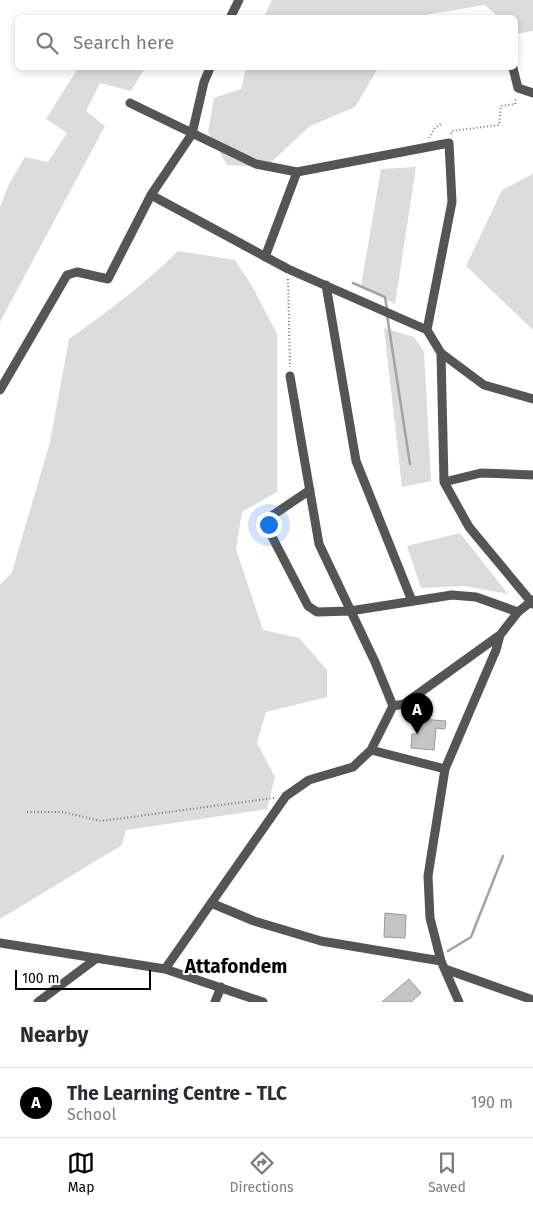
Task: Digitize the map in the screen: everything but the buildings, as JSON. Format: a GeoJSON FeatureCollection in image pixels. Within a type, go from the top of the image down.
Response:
{"type":"FeatureCollection","features":[{"type":"Feature","properties":{"kind":"street"},"geometry":{"type":"LineString","coordinates":[[232,15],[239,0]]}},
{"type":"Feature","properties":{"kind":"street"},"geometry":{"type":"LineString","coordinates":[[0,390],[67,276],[77,272],[108,279],[151,195],[192,134],[204,82],[209,70]]}},
{"type":"Feature","properties":{"kind":"street"},"geometry":{"type":"LineString","coordinates":[[514,70],[518,88],[533,92]]}},
{"type":"Feature","properties":{"kind":"street"},"geometry":{"type":"LineString","coordinates":[[130,103],[256,164],[297,172],[449,143],[452,202],[427,330]]}},
{"type":"Feature","properties":{"kind":"street"},"geometry":{"type":"LineString","coordinates":[[265,257],[297,172]]}},
{"type":"Feature","properties":{"kind":"street"},"geometry":{"type":"LineString","coordinates":[[151,195],[288,269],[427,330],[441,353],[484,385],[533,399]]}},
{"type":"Feature","properties":{"kind":"street"},"geometry":{"type":"LineString","coordinates":[[326,285],[356,461],[412,601]]}},
{"type":"Feature","properties":{"kind":"street"},"geometry":{"type":"LineString","coordinates":[[392,706],[404,704],[500,635],[518,612],[532,602],[469,528],[444,482],[441,353]]}},
{"type":"Feature","properties":{"kind":"street"},"geometry":{"type":"LineString","coordinates":[[165,970],[286,796],[309,780],[353,767],[371,750],[392,706],[375,662],[319,544],[290,376]]}},
{"type":"Feature","properties":{"kind":"street"},"geometry":{"type":"LineString","coordinates":[[444,482],[481,473],[533,475]]}},
{"type":"Feature","properties":{"kind":"street"},"geometry":{"type":"LineString","coordinates":[[310,490],[270,517],[267,527],[308,606],[317,612],[350,611],[452,595],[476,597],[518,612]]}},
{"type":"Feature","properties":{"kind":"street"},"geometry":{"type":"LineString","coordinates":[[459,1002],[443,965],[430,918],[428,876],[445,769],[496,650],[500,635]]}},
{"type":"Feature","properties":{"kind":"street"},"geometry":{"type":"LineString","coordinates":[[371,750],[445,769]]}},
{"type":"Feature","properties":{"kind":"street"},"geometry":{"type":"LineString","coordinates":[[211,903],[254,920],[321,941],[443,965],[533,1000]]}},
{"type":"Feature","properties":{"kind":"street"},"geometry":{"type":"LineString","coordinates":[[0,943],[165,970],[263,1002]]}},
{"type":"Feature","properties":{"kind":"street"},"geometry":{"type":"LineString","coordinates":[[38,1002],[96,958]]}},
{"type":"Feature","properties":{"kind":"street"},"geometry":{"type":"LineString","coordinates":[[215,1002],[221,987]]}},
{"type":"Feature","properties":{"kind":"path"},"geometry":{"type":"LineString","coordinates":[[449,143],[452,131],[499,125],[501,106],[515,104],[518,88]]}},
{"type":"Feature","properties":{"kind":"path"},"geometry":{"type":"LineString","coordinates":[[422,148],[435,128],[442,123]]}},
{"type":"Feature","properties":{"kind":"path"},"geometry":{"type":"LineString","coordinates":[[288,269],[290,376]]}},
{"type":"Feature","properties":{"kind":"path"},"geometry":{"type":"LineString","coordinates":[[26,812],[63,812],[101,821],[286,796]]}},
{"type":"Feature","properties":{"kind":"shaded area"},"geometry":{"type":"Polygon","coordinates":[[[272,0],[533,0],[533,31],[518,34],[518,15],[496,15],[485,5],[425,15],[265,15],[272,0]]]}},
{"type":"Feature","properties":{"kind":"shaded area"},"geometry":{"type":"Polygon","coordinates":[[[77,70],[144,70],[131,91],[100,83],[86,111],[105,126],[0,322],[0,207],[9,184],[25,157],[48,162],[67,133],[46,119],[77,70]]]}},
{"type":"Feature","properties":{"kind":"shaded area"},"geometry":{"type":"Polygon","coordinates":[[[246,70],[377,70],[355,107],[310,126],[266,167],[227,165],[208,132],[214,98],[241,89],[246,70]]]}},
{"type":"Feature","properties":{"kind":"shaded area"},"geometry":{"type":"Polygon","coordinates":[[[416,167],[395,304],[361,286],[381,169],[416,167]]]}},
{"type":"Feature","properties":{"kind":"shaded area"},"geometry":{"type":"Polygon","coordinates":[[[533,174],[533,330],[466,266],[502,190],[533,174]]]}},
{"type":"Feature","properties":{"kind":"shaded area"},"geometry":{"type":"Polygon","coordinates":[[[178,251],[235,260],[252,286],[277,334],[277,492],[242,512],[236,549],[263,630],[299,638],[327,670],[327,697],[266,712],[257,743],[275,777],[267,809],[126,830],[122,845],[0,919],[0,585],[12,572],[50,442],[69,339],[139,286],[178,251]]]}},
{"type":"Feature","properties":{"kind":"shaded area"},"geometry":{"type":"Polygon","coordinates":[[[384,328],[414,337],[424,352],[431,481],[402,487],[384,328]]]}},
{"type":"Feature","properties":{"kind":"shaded area"},"geometry":{"type":"Polygon","coordinates":[[[460,533],[508,594],[464,586],[421,588],[407,546],[460,533]]]}},
{"type":"Feature","properties":{"kind":"waterway"},"geometry":{"type":"LineString","coordinates":[[353,283],[385,297],[387,309]]}},
{"type":"Feature","properties":{"kind":"waterway"},"geometry":{"type":"LineString","coordinates":[[387,315],[410,464]]}},
{"type":"Feature","properties":{"kind":"waterway"},"geometry":{"type":"LineString","coordinates":[[448,951],[471,937],[503,856]]}},
{"type":"Feature","properties":{"kind":"place","name":"The Learning Centre - TLC"},"geometry":{"type":"Point","coordinates":[417,734]}},
{"type":"Feature","properties":{"kind":"district","name":"Attafondem"},"geometry":{"type":"Point","coordinates":[236,966]}}]}
